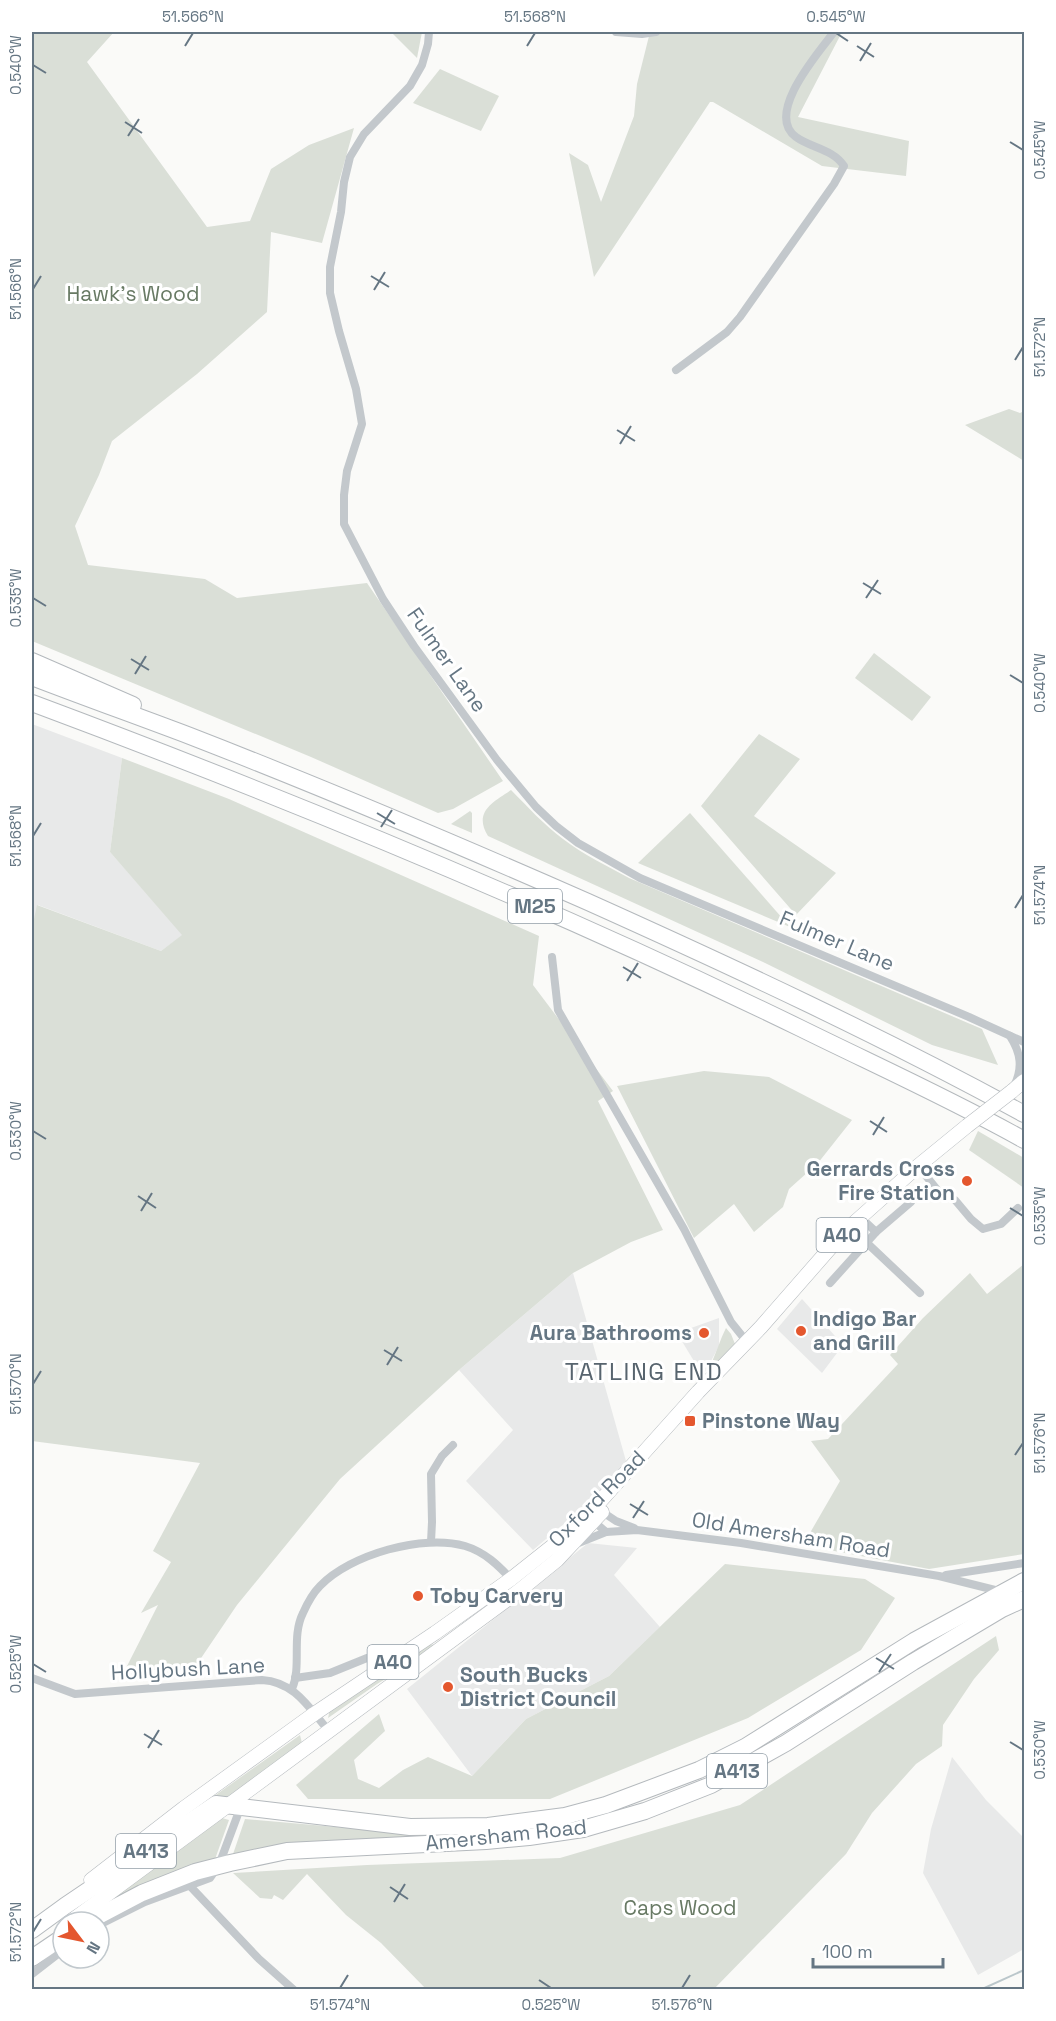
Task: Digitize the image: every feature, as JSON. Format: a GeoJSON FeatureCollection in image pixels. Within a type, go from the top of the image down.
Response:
{"type":"FeatureCollection","features":[{"type":"Feature","properties":{"kind":"highway","name":"M25"},"geometry":{"type":"LineString","coordinates":[[32,661],[133,705],[189,736]]}},
{"type":"Feature","properties":{"kind":"highway","name":"M25"},"geometry":{"type":"LineString","coordinates":[[32,677],[189,736],[421,829],[661,935],[837,1018],[1024,1114]]}},
{"type":"Feature","properties":{"kind":"highway","name":"M25"},"geometry":{"type":"LineString","coordinates":[[32,703],[186,760],[560,917],[776,1016],[943,1097],[1024,1140]]}},
{"type":"Feature","properties":{"kind":"highway","name":"A413"},"geometry":{"type":"LineString","coordinates":[[72,1910],[216,1804],[297,1815],[421,1827],[488,1826],[565,1816],[606,1805],[699,1770],[745,1747],[914,1641],[1024,1581]]}},
{"type":"Feature","properties":{"kind":"highway","name":"Amersham Road"},"geometry":{"type":"LineString","coordinates":[[110,1910],[142,1893],[219,1865],[287,1851],[486,1841],[540,1835],[583,1830],[645,1810],[711,1785],[730,1775],[786,1743],[913,1662],[1024,1599]]}},
{"type":"Feature","properties":{"kind":"highway","name":"A40"},"geometry":{"type":"LineString","coordinates":[[32,1930],[51,1921]]}},
{"type":"Feature","properties":{"kind":"highway"},"geometry":{"type":"LineString","coordinates":[[32,1958],[51,1945]]}},
{"type":"Feature","properties":{"kind":"main road","name":"Oxford Road"},"geometry":{"type":"LineString","coordinates":[[70,1910],[93,1878],[184,1808],[314,1714],[435,1633],[516,1585],[595,1514],[698,1392],[731,1360],[860,1217],[918,1166],[1024,1081]]}},
{"type":"Feature","properties":{"kind":"main road","name":"A40"},"geometry":{"type":"LineString","coordinates":[[232,1805],[450,1642],[516,1585],[570,1547],[595,1514]]}},
{"type":"Feature","properties":{"kind":"main road"},"geometry":{"type":"LineString","coordinates":[[435,1633],[450,1642]]}},
{"type":"Feature","properties":{"kind":"main road"},"geometry":{"type":"LineString","coordinates":[[32,1952],[51,1937]]}},
{"type":"Feature","properties":{"kind":"street","name":"Fulmer Lane"},"geometry":{"type":"LineString","coordinates":[[429,32],[422,65],[410,86],[364,134],[350,157],[330,267],[330,293],[356,389],[362,424],[347,471],[344,524],[382,599],[497,760],[536,807],[578,843],[640,878],[1024,1042]]}},
{"type":"Feature","properties":{"kind":"street"},"geometry":{"type":"LineString","coordinates":[[616,32],[642,34],[656,32]]}},
{"type":"Feature","properties":{"kind":"street"},"geometry":{"type":"LineString","coordinates":[[676,370],[727,332],[740,317],[834,184],[844,166],[833,155],[795,136],[786,122],[786,107],[793,91],[834,32]]}},
{"type":"Feature","properties":{"kind":"street"},"geometry":{"type":"LineString","coordinates":[[552,957],[558,1010],[684,1229],[731,1322],[747,1342]]}},
{"type":"Feature","properties":{"kind":"street"},"geometry":{"type":"LineString","coordinates":[[1009,1035],[1019,1054],[1020,1064],[1020,1072],[1011,1092]]}},
{"type":"Feature","properties":{"kind":"street"},"geometry":{"type":"LineString","coordinates":[[918,1166],[939,1192],[955,1200],[970,1219],[983,1229],[1001,1224],[1018,1208]]}},
{"type":"Feature","properties":{"kind":"street"},"geometry":{"type":"LineString","coordinates":[[830,1282],[876,1232],[911,1202]]}},
{"type":"Feature","properties":{"kind":"street"},"geometry":{"type":"LineString","coordinates":[[860,1217],[876,1232]]}},
{"type":"Feature","properties":{"kind":"street"},"geometry":{"type":"LineString","coordinates":[[867,1243],[920,1293]]}},
{"type":"Feature","properties":{"kind":"street"},"geometry":{"type":"LineString","coordinates":[[431,1542],[431,1474],[442,1456],[453,1445]]}},
{"type":"Feature","properties":{"kind":"street"},"geometry":{"type":"LineString","coordinates":[[595,1514],[606,1532]]}},
{"type":"Feature","properties":{"kind":"street","name":"Old Amersham Road"},"geometry":{"type":"LineString","coordinates":[[595,1514],[637,1530]]}},
{"type":"Feature","properties":{"kind":"street","name":"Old Amersham Road"},"geometry":{"type":"LineString","coordinates":[[570,1547],[606,1532],[637,1530],[741,1543],[939,1576],[1002,1591],[1024,1593]]}},
{"type":"Feature","properties":{"kind":"street"},"geometry":{"type":"LineString","coordinates":[[292,1689],[296,1642],[302,1614],[320,1586],[352,1563],[394,1547],[431,1542],[465,1546],[491,1558],[516,1585]]}},
{"type":"Feature","properties":{"kind":"street","name":"Old Amersham Road"},"geometry":{"type":"LineString","coordinates":[[939,1576],[1024,1563]]}},
{"type":"Feature","properties":{"kind":"street"},"geometry":{"type":"LineString","coordinates":[[294,1678],[330,1673],[367,1658]]}},
{"type":"Feature","properties":{"kind":"street","name":"Hollybush Lane"},"geometry":{"type":"LineString","coordinates":[[32,1678],[75,1694],[262,1680],[279,1682],[292,1689],[328,1731]]}},
{"type":"Feature","properties":{"kind":"street"},"geometry":{"type":"LineString","coordinates":[[111,1919],[146,1902],[210,1878],[219,1865],[237,1814],[232,1805]]}},
{"type":"Feature","properties":{"kind":"street"},"geometry":{"type":"LineString","coordinates":[[189,1885],[259,1959],[294,1989]]}},
{"type":"Feature","properties":{"kind":"street"},"geometry":{"type":"LineString","coordinates":[[32,1974],[51,1959]]}},
{"type":"Feature","properties":{"kind":"shaded area"},"geometry":{"type":"Polygon","coordinates":[[[32,724],[122,758],[110,852],[183,935],[161,951],[38,905],[32,928],[32,724]]]}},
{"type":"Feature","properties":{"kind":"shaded area"},"geometry":{"type":"Polygon","coordinates":[[[573,1273],[626,1461],[590,1502],[533,1550],[466,1481],[513,1430],[459,1370],[573,1273]]]}},
{"type":"Feature","properties":{"kind":"shaded area"},"geometry":{"type":"Polygon","coordinates":[[[802,1299],[843,1345],[822,1373],[777,1329],[802,1299]]]}},
{"type":"Feature","properties":{"kind":"shaded area"},"geometry":{"type":"Polygon","coordinates":[[[719,1318],[719,1346],[703,1376],[677,1333],[719,1318]]]}},
{"type":"Feature","properties":{"kind":"shaded area"},"geometry":{"type":"Polygon","coordinates":[[[588,1543],[637,1548],[614,1575],[660,1627],[609,1676],[526,1719],[472,1776],[407,1689],[588,1543]]]}},
{"type":"Feature","properties":{"kind":"shaded area"},"geometry":{"type":"Polygon","coordinates":[[[952,1757],[986,1800],[1024,1838],[1024,1949],[978,1975],[923,1873],[931,1829],[952,1757]]]}},
{"type":"Feature","properties":{"kind":"green space","name":"Hawk's Wood"},"geometry":{"type":"Polygon","coordinates":[[[32,32],[114,32],[87,62],[207,227],[250,221],[271,169],[309,145],[354,128],[322,243],[271,232],[267,312],[197,374],[112,441],[75,526],[88,565],[205,579],[237,598],[367,583],[503,781],[453,809],[438,813],[311,757],[32,641],[32,32]]]}},
{"type":"Feature","properties":{"kind":"green space"},"geometry":{"type":"Polygon","coordinates":[[[391,32],[422,32],[417,58],[391,32]]]}},
{"type":"Feature","properties":{"kind":"green space"},"geometry":{"type":"Polygon","coordinates":[[[650,32],[842,32],[798,117],[909,141],[906,176],[822,166],[710,102],[594,277],[569,153],[588,165],[601,202],[634,116],[637,84],[650,32]]]}},
{"type":"Feature","properties":{"kind":"green space"},"geometry":{"type":"Polygon","coordinates":[[[440,69],[499,96],[481,131],[413,103],[440,69]]]}},
{"type":"Feature","properties":{"kind":"green space"},"geometry":{"type":"Polygon","coordinates":[[[1009,409],[1020,413],[1024,411],[1024,461],[965,425],[1009,409]]]}},
{"type":"Feature","properties":{"kind":"green space"},"geometry":{"type":"Polygon","coordinates":[[[874,653],[931,697],[912,721],[855,678],[874,653]]]}},
{"type":"Feature","properties":{"kind":"green space"},"geometry":{"type":"Polygon","coordinates":[[[759,734],[800,759],[754,816],[836,873],[796,915],[701,806],[759,734]]]}},
{"type":"Feature","properties":{"kind":"green space"},"geometry":{"type":"Polygon","coordinates":[[[122,758],[229,799],[539,936],[533,985],[613,1091],[598,1101],[663,1230],[631,1242],[573,1273],[459,1370],[340,1479],[237,1605],[193,1670],[125,1670],[158,1605],[141,1613],[171,1562],[153,1551],[200,1463],[32,1441],[32,928],[37,905],[161,951],[182,935],[110,852],[122,758]]]}},
{"type":"Feature","properties":{"kind":"green space"},"geometry":{"type":"Polygon","coordinates":[[[511,790],[563,839],[629,878],[982,1029],[998,1065],[932,1045],[763,962],[488,836],[483,820],[487,808],[511,790]]]}},
{"type":"Feature","properties":{"kind":"green space"},"geometry":{"type":"Polygon","coordinates":[[[470,811],[472,813],[472,833],[451,824],[470,811]]]}},
{"type":"Feature","properties":{"kind":"green space"},"geometry":{"type":"Polygon","coordinates":[[[690,813],[790,927],[638,863],[690,813]]]}},
{"type":"Feature","properties":{"kind":"green space"},"geometry":{"type":"Polygon","coordinates":[[[704,1071],[769,1077],[852,1120],[818,1163],[789,1189],[783,1207],[754,1232],[734,1204],[694,1238],[617,1086],[704,1071]]]}},
{"type":"Feature","properties":{"kind":"green space"},"geometry":{"type":"Polygon","coordinates":[[[978,1131],[1024,1158],[1024,1188],[969,1150],[978,1131]]]}},
{"type":"Feature","properties":{"kind":"green space"},"geometry":{"type":"Polygon","coordinates":[[[1024,1264],[1024,1554],[929,1569],[803,1545],[840,1481],[811,1441],[828,1439],[898,1364],[890,1355],[923,1318],[970,1273],[987,1294],[1024,1264]]]}},
{"type":"Feature","properties":{"kind":"green space"},"geometry":{"type":"Polygon","coordinates":[[[726,1328],[735,1344],[715,1369],[711,1364],[726,1328]]]}},
{"type":"Feature","properties":{"kind":"green space"},"geometry":{"type":"Polygon","coordinates":[[[725,1564],[865,1579],[895,1598],[861,1650],[748,1718],[550,1799],[308,1799],[296,1785],[379,1714],[385,1731],[354,1760],[358,1779],[379,1788],[403,1770],[428,1757],[472,1776],[526,1719],[609,1676],[725,1564]]]}},
{"type":"Feature","properties":{"kind":"green space","name":"Caps Wood"},"geometry":{"type":"Polygon","coordinates":[[[996,1636],[999,1650],[974,1679],[943,1725],[942,1746],[916,1764],[872,1813],[846,1854],[714,1989],[426,1989],[381,1943],[346,1915],[307,1874],[283,1900],[274,1895],[272,1899],[260,1898],[233,1873],[367,1865],[560,1858],[740,1805],[996,1636]]]}},
{"type":"Feature","properties":{"kind":"green space"},"geometry":{"type":"Polygon","coordinates":[[[426,1644],[437,1645],[428,1654],[377,1684],[328,1718],[331,1705],[426,1644]]]}},
{"type":"Feature","properties":{"kind":"green space"},"geometry":{"type":"Polygon","coordinates":[[[300,1735],[302,1743],[228,1798],[210,1799],[300,1735]]]}},
{"type":"Feature","properties":{"kind":"green space"},"geometry":{"type":"Polygon","coordinates":[[[222,1818],[229,1820],[214,1862],[113,1900],[111,1898],[222,1818]]]}},
{"type":"Feature","properties":{"kind":"green space"},"geometry":{"type":"Polygon","coordinates":[[[245,1819],[427,1835],[431,1840],[232,1857],[245,1819]]]}},
{"type":"Feature","properties":{"kind":"waterway"},"geometry":{"type":"LineString","coordinates":[[980,1990],[1024,1970]]}},
{"type":"Feature","properties":{"kind":"place","name":"Gerrards Cross Fire Station"},"geometry":{"type":"Point","coordinates":[967,1181]}},
{"type":"Feature","properties":{"kind":"place","name":"Indigo Bar and Grill"},"geometry":{"type":"Point","coordinates":[801,1331]}},
{"type":"Feature","properties":{"kind":"place","name":"Aura Bathrooms"},"geometry":{"type":"Point","coordinates":[704,1333]}},
{"type":"Feature","properties":{"kind":"place","name":"Pinstone Way"},"geometry":{"type":"Point","coordinates":[690,1421]}},
{"type":"Feature","properties":{"kind":"place","name":"Toby Carvery"},"geometry":{"type":"Point","coordinates":[418,1596]}},
{"type":"Feature","properties":{"kind":"place","name":"South Bucks District Council"},"geometry":{"type":"Point","coordinates":[448,1687]}},
{"type":"Feature","properties":{"kind":"district","name":"TATLING END"},"geometry":{"type":"Point","coordinates":[644,1372]}}]}
